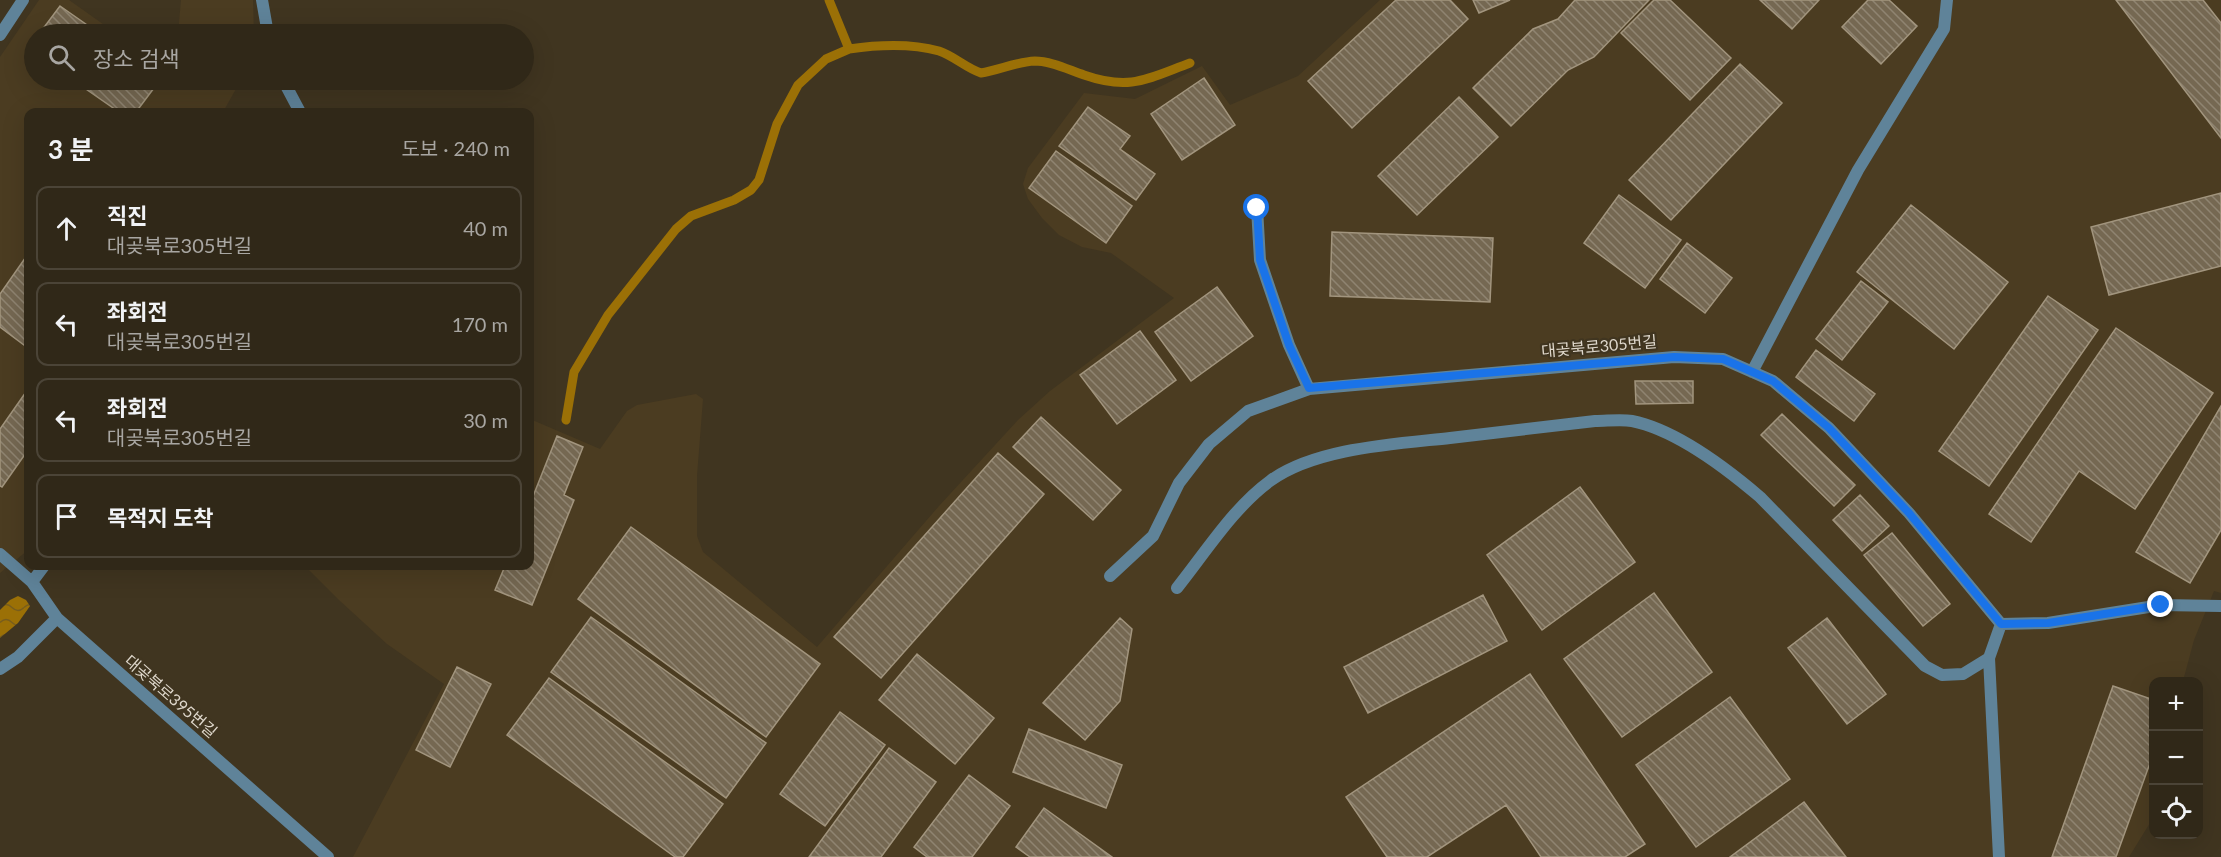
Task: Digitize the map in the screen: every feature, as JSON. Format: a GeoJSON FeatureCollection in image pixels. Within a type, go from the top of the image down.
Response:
{"type":"FeatureCollection","features":[{"type":"Feature","properties":{"kind":"lane"},"geometry":{"type":"LineString","coordinates":[[0,35],[23,0]]}},
{"type":"Feature","properties":{"kind":"lane"},"geometry":{"type":"LineString","coordinates":[[262,0],[266,24]]}},
{"type":"Feature","properties":{"kind":"lane"},"geometry":{"type":"LineString","coordinates":[[1752,372],[1858,170],[1944,29],[1947,0]]}},
{"type":"Feature","properties":{"kind":"lane"},"geometry":{"type":"LineString","coordinates":[[288,90],[298,108]]}},
{"type":"Feature","properties":{"kind":"lane"},"geometry":{"type":"LineString","coordinates":[[1257,208],[1260,260],[1289,345],[1309,388]]}},
{"type":"Feature","properties":{"kind":"lane","name":"대곶북로305번길"},"geometry":{"type":"LineString","coordinates":[[1110,576],[1153,536],[1179,483],[1209,444],[1248,411],[1309,388],[1674,357],[1723,359],[1773,381],[1829,428],[1909,513],[2001,624]]}},
{"type":"Feature","properties":{"kind":"lane"},"geometry":{"type":"LineString","coordinates":[[1177,588],[1252,495],[1292,467],[1318,458],[1380,446],[1630,420],[1655,427],[1686,444],[1736,477],[1760,497],[1925,666],[1942,675],[1963,674],[1989,658]]}},
{"type":"Feature","properties":{"kind":"lane","name":"대곶북로395번길"},"geometry":{"type":"LineString","coordinates":[[0,554],[32,582],[57,618],[328,857]]}},
{"type":"Feature","properties":{"kind":"lane"},"geometry":{"type":"LineString","coordinates":[[32,582],[41,570]]}},
{"type":"Feature","properties":{"kind":"lane"},"geometry":{"type":"LineString","coordinates":[[1999,857],[1989,658],[2001,624],[2048,623],[2161,605],[2221,606]]}},
{"type":"Feature","properties":{"kind":"lane"},"geometry":{"type":"LineString","coordinates":[[0,669],[18,657],[57,618]]}},
{"type":"Feature","properties":{"kind":"shaded area"},"geometry":{"type":"Polygon","coordinates":[[[39,0],[69,0],[103,24],[24,24],[24,90],[235,90],[225,108],[24,108],[24,553],[0,573],[0,57],[39,0]]]}},
{"type":"Feature","properties":{"kind":"shaded area"},"geometry":{"type":"Polygon","coordinates":[[[181,0],[253,0],[254,24],[179,24],[181,0]]]}},
{"type":"Feature","properties":{"kind":"shaded area"},"geometry":{"type":"Polygon","coordinates":[[[1380,0],[2221,0],[2221,593],[2214,591],[2194,640],[2184,677],[2149,677],[2149,824],[2129,857],[353,857],[444,684],[387,644],[309,570],[534,570],[534,421],[600,449],[627,411],[637,405],[696,394],[703,399],[697,476],[697,536],[703,552],[817,647],[939,506],[1018,420],[1050,391],[1174,298],[1111,253],[1082,247],[1059,235],[1028,199],[1023,184],[1028,168],[1084,93],[1135,99],[1202,66],[1230,105],[1298,76],[1380,0]]]}},
{"type":"Feature","properties":{"kind":"water"},"geometry":{"type":"Polygon","coordinates":[[[18,596],[26,600],[30,606],[18,623],[0,638],[0,610],[18,596]]]}},
{"type":"Feature","properties":{"kind":"building"},"geometry":{"type":"Polygon","coordinates":[[[1396,0],[1450,0],[1468,19],[1352,128],[1308,81],[1396,0]]]}},
{"type":"Feature","properties":{"kind":"building"},"geometry":{"type":"Polygon","coordinates":[[[1473,0],[1510,0],[1479,13],[1473,0]]]}},
{"type":"Feature","properties":{"kind":"building"},"geometry":{"type":"Polygon","coordinates":[[[1575,0],[1649,0],[1594,57],[1568,70],[1511,126],[1473,88],[1533,29],[1558,19],[1575,0]]]}},
{"type":"Feature","properties":{"kind":"building"},"geometry":{"type":"Polygon","coordinates":[[[1654,0],[1670,0],[1731,58],[1690,100],[1621,33],[1654,0]]]}},
{"type":"Feature","properties":{"kind":"building"},"geometry":{"type":"Polygon","coordinates":[[[1760,0],[1819,0],[1792,29],[1760,0]]]}},
{"type":"Feature","properties":{"kind":"building"},"geometry":{"type":"Polygon","coordinates":[[[1868,0],[1889,0],[1917,26],[1881,64],[1842,27],[1868,0]]]}},
{"type":"Feature","properties":{"kind":"building"},"geometry":{"type":"Polygon","coordinates":[[[2116,0],[2203,0],[2221,23],[2221,138],[2116,0]]]}},
{"type":"Feature","properties":{"kind":"building"},"geometry":{"type":"Polygon","coordinates":[[[60,6],[86,24],[46,24],[60,6]]]}},
{"type":"Feature","properties":{"kind":"building"},"geometry":{"type":"Polygon","coordinates":[[[1740,64],[1782,103],[1671,220],[1629,180],[1740,64]]]}},
{"type":"Feature","properties":{"kind":"building"},"geometry":{"type":"Polygon","coordinates":[[[1204,78],[1235,125],[1182,160],[1151,114],[1204,78]]]}},
{"type":"Feature","properties":{"kind":"building"},"geometry":{"type":"Polygon","coordinates":[[[87,90],[152,90],[139,108],[113,108],[87,90]]]}},
{"type":"Feature","properties":{"kind":"building"},"geometry":{"type":"Polygon","coordinates":[[[1459,97],[1498,137],[1417,215],[1378,176],[1459,97]]]}},
{"type":"Feature","properties":{"kind":"building"},"geometry":{"type":"Polygon","coordinates":[[[1088,107],[1130,136],[1120,149],[1155,174],[1136,200],[1059,146],[1088,107]]]}},
{"type":"Feature","properties":{"kind":"building"},"geometry":{"type":"Polygon","coordinates":[[[1056,151],[1132,206],[1106,243],[1029,188],[1056,151]]]}},
{"type":"Feature","properties":{"kind":"building"},"geometry":{"type":"Polygon","coordinates":[[[2221,193],[2221,266],[2109,295],[2091,227],[2221,193]]]}},
{"type":"Feature","properties":{"kind":"building"},"geometry":{"type":"Polygon","coordinates":[[[1619,195],[1681,240],[1645,288],[1584,243],[1619,195]]]}},
{"type":"Feature","properties":{"kind":"building"},"geometry":{"type":"Polygon","coordinates":[[[1911,205],[2008,282],[1954,349],[1857,272],[1911,205]]]}},
{"type":"Feature","properties":{"kind":"building"},"geometry":{"type":"Polygon","coordinates":[[[1332,232],[1493,238],[1490,302],[1330,296],[1332,232]]]}},
{"type":"Feature","properties":{"kind":"building"},"geometry":{"type":"Polygon","coordinates":[[[1687,243],[1732,278],[1705,313],[1660,279],[1687,243]]]}},
{"type":"Feature","properties":{"kind":"building"},"geometry":{"type":"Polygon","coordinates":[[[24,260],[24,345],[0,327],[0,294],[24,260]]]}},
{"type":"Feature","properties":{"kind":"building"},"geometry":{"type":"Polygon","coordinates":[[[1861,281],[1888,302],[1842,360],[1816,339],[1861,281]]]}},
{"type":"Feature","properties":{"kind":"building"},"geometry":{"type":"Polygon","coordinates":[[[1217,287],[1253,336],[1191,381],[1155,332],[1217,287]]]}},
{"type":"Feature","properties":{"kind":"building"},"geometry":{"type":"Polygon","coordinates":[[[2048,296],[2098,330],[1989,486],[1939,451],[2048,296]]]}},
{"type":"Feature","properties":{"kind":"building"},"geometry":{"type":"Polygon","coordinates":[[[2116,328],[2213,393],[2135,509],[2079,471],[2031,542],[1989,514],[2116,328]]]}},
{"type":"Feature","properties":{"kind":"building"},"geometry":{"type":"Polygon","coordinates":[[[1140,331],[1176,380],[1117,424],[1080,375],[1140,331]]]}},
{"type":"Feature","properties":{"kind":"building"},"geometry":{"type":"Polygon","coordinates":[[[1816,350],[1875,394],[1854,421],[1796,377],[1816,350]]]}},
{"type":"Feature","properties":{"kind":"building"},"geometry":{"type":"Polygon","coordinates":[[[1635,381],[1693,381],[1693,403],[1636,404],[1635,381]]]}},
{"type":"Feature","properties":{"kind":"building"},"geometry":{"type":"Polygon","coordinates":[[[24,395],[24,456],[2,487],[0,486],[0,429],[24,395]]]}},
{"type":"Feature","properties":{"kind":"building"},"geometry":{"type":"Polygon","coordinates":[[[2221,406],[2221,530],[2190,583],[2136,552],[2221,406]]]}},
{"type":"Feature","properties":{"kind":"building"},"geometry":{"type":"Polygon","coordinates":[[[1782,414],[1855,485],[1834,506],[1761,435],[1782,414]]]}},
{"type":"Feature","properties":{"kind":"building"},"geometry":{"type":"Polygon","coordinates":[[[1041,417],[1121,490],[1093,520],[1013,447],[1041,417]]]}},
{"type":"Feature","properties":{"kind":"building"},"geometry":{"type":"Polygon","coordinates":[[[557,436],[583,447],[564,495],[574,500],[532,605],[495,590],[503,570],[534,570],[534,494],[557,436]]]}},
{"type":"Feature","properties":{"kind":"building"},"geometry":{"type":"Polygon","coordinates":[[[998,453],[1044,494],[881,678],[834,637],[998,453]]]}},
{"type":"Feature","properties":{"kind":"building"},"geometry":{"type":"Polygon","coordinates":[[[1580,487],[1635,562],[1542,630],[1487,555],[1580,487]]]}},
{"type":"Feature","properties":{"kind":"building"},"geometry":{"type":"Polygon","coordinates":[[[1860,495],[1889,526],[1862,551],[1833,520],[1860,495]]]}},
{"type":"Feature","properties":{"kind":"building"},"geometry":{"type":"Polygon","coordinates":[[[631,527],[820,664],[766,737],[578,599],[631,527]]]}},
{"type":"Feature","properties":{"kind":"building"},"geometry":{"type":"Polygon","coordinates":[[[1892,533],[1950,604],[1923,626],[1864,555],[1892,533]]]}},
{"type":"Feature","properties":{"kind":"building"},"geometry":{"type":"Polygon","coordinates":[[[1654,593],[1712,672],[1622,737],[1564,659],[1654,593]]]}},
{"type":"Feature","properties":{"kind":"building"},"geometry":{"type":"Polygon","coordinates":[[[1483,595],[1507,641],[1368,713],[1344,667],[1483,595]]]}},
{"type":"Feature","properties":{"kind":"building"},"geometry":{"type":"Polygon","coordinates":[[[591,617],[766,743],[726,798],[551,672],[591,617]]]}},
{"type":"Feature","properties":{"kind":"building"},"geometry":{"type":"Polygon","coordinates":[[[1120,618],[1132,629],[1120,701],[1085,740],[1043,703],[1120,618]]]}},
{"type":"Feature","properties":{"kind":"building"},"geometry":{"type":"Polygon","coordinates":[[[1827,618],[1886,694],[1847,724],[1788,648],[1827,618]]]}},
{"type":"Feature","properties":{"kind":"building"},"geometry":{"type":"Polygon","coordinates":[[[917,654],[994,718],[955,764],[879,700],[917,654]]]}},
{"type":"Feature","properties":{"kind":"building"},"geometry":{"type":"Polygon","coordinates":[[[457,667],[491,684],[450,767],[416,750],[457,667]]]}},
{"type":"Feature","properties":{"kind":"building"},"geometry":{"type":"Polygon","coordinates":[[[1530,674],[1645,844],[1625,857],[1541,857],[1506,805],[1427,857],[1387,857],[1346,797],[1530,674]]]}},
{"type":"Feature","properties":{"kind":"building"},"geometry":{"type":"Polygon","coordinates":[[[549,678],[723,804],[683,857],[675,857],[507,735],[549,678]]]}},
{"type":"Feature","properties":{"kind":"building"},"geometry":{"type":"Polygon","coordinates":[[[2113,686],[2149,698],[2149,766],[2116,857],[2052,857],[2113,686]]]}},
{"type":"Feature","properties":{"kind":"building"},"geometry":{"type":"Polygon","coordinates":[[[1730,697],[1790,779],[1696,847],[1636,765],[1730,697]]]}},
{"type":"Feature","properties":{"kind":"building"},"geometry":{"type":"Polygon","coordinates":[[[840,712],[885,745],[825,826],[780,794],[840,712]]]}},
{"type":"Feature","properties":{"kind":"building"},"geometry":{"type":"Polygon","coordinates":[[[1029,729],[1122,765],[1106,808],[1013,772],[1029,729]]]}},
{"type":"Feature","properties":{"kind":"building"},"geometry":{"type":"Polygon","coordinates":[[[889,748],[936,782],[881,857],[809,857],[889,748]]]}},
{"type":"Feature","properties":{"kind":"building"},"geometry":{"type":"Polygon","coordinates":[[[969,775],[1010,806],[972,857],[927,857],[914,847],[969,775]]]}},
{"type":"Feature","properties":{"kind":"building"},"geometry":{"type":"Polygon","coordinates":[[[1804,802],[1846,857],[1730,857],[1804,802]]]}},
{"type":"Feature","properties":{"kind":"building"},"geometry":{"type":"Polygon","coordinates":[[[1044,808],[1112,857],[1030,857],[1016,847],[1044,808]]]}},
{"type":"Feature","properties":{"kind":"waterway"},"geometry":{"type":"LineString","coordinates":[[566,420],[574,372],[608,315],[676,229],[691,216],[734,200],[751,190],[759,180],[777,124],[798,85],[826,59],[849,49],[829,0]]}},
{"type":"Feature","properties":{"kind":"waterway"},"geometry":{"type":"LineString","coordinates":[[849,49],[871,46],[928,48],[944,53],[981,73],[1021,63],[1041,61],[1100,80],[1114,82],[1138,81],[1190,63]]}},
{"type":"Feature","properties":{"kind":"route"},"geometry":{"type":"LineString","coordinates":[[1257,208],[1260,260],[1289,345],[1309,388],[1674,357],[1723,359],[1773,381],[1829,428],[1909,513],[2001,624],[2048,623],[2161,605]]}}]}
